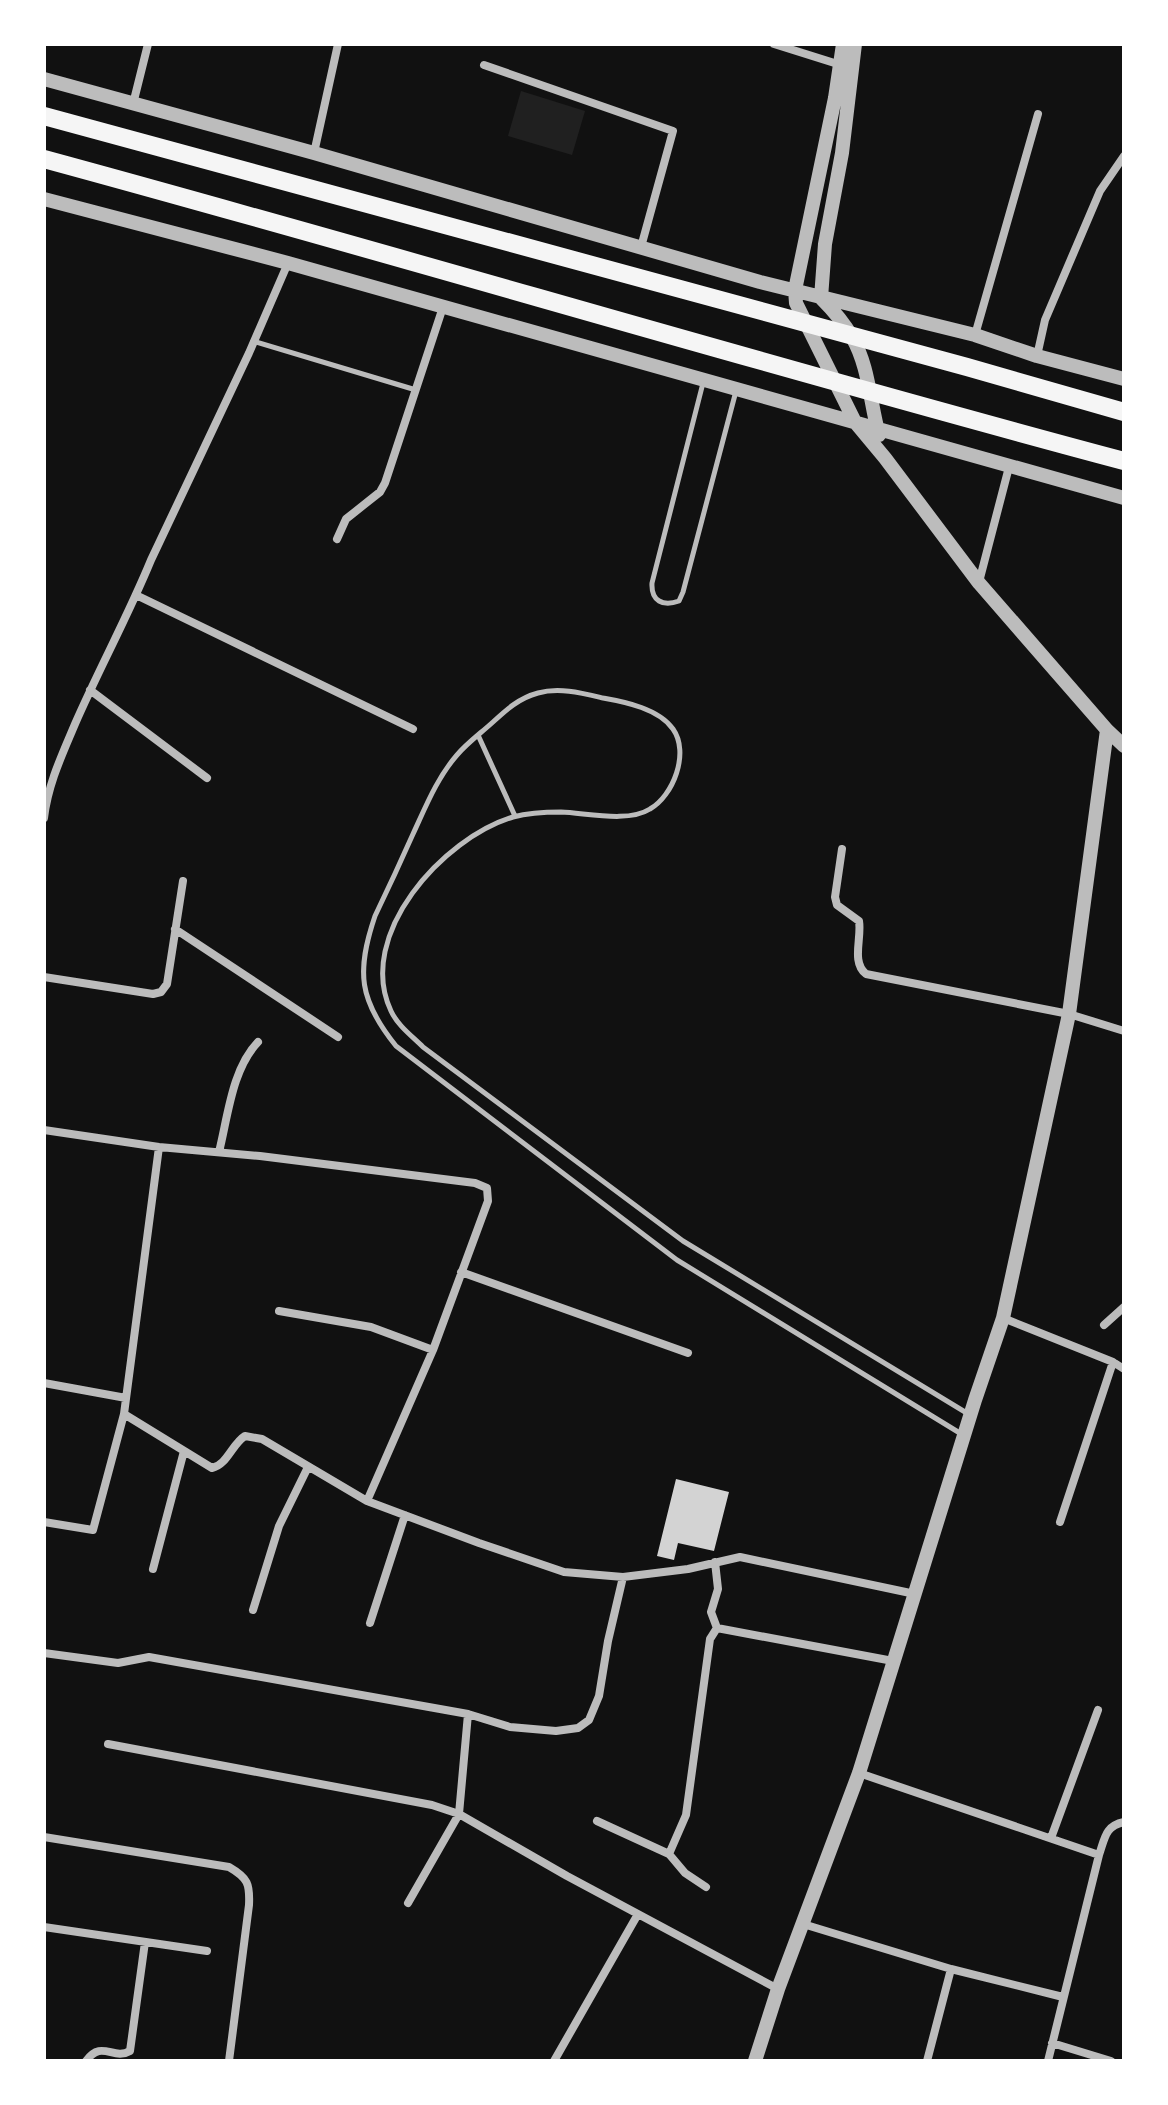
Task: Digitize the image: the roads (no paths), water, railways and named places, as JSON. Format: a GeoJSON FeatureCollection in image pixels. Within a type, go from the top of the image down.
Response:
{"type":"FeatureCollection","features":[{"type":"Feature","properties":{"kind":"highway"},"geometry":{"type":"LineString","coordinates":[[44,116],[1124,412]]}},
{"type":"Feature","properties":{"kind":"highway"},"geometry":{"type":"LineString","coordinates":[[44,159],[710,348],[1124,461]]}},
{"type":"Feature","properties":{"kind":"street"},"geometry":{"type":"LineString","coordinates":[[133,104],[148,44]]}},
{"type":"Feature","properties":{"kind":"street"},"geometry":{"type":"LineString","coordinates":[[314,153],[338,44]]}},
{"type":"Feature","properties":{"kind":"street"},"geometry":{"type":"LineString","coordinates":[[774,44],[847,66]]}},
{"type":"Feature","properties":{"kind":"street"},"geometry":{"type":"LineString","coordinates":[[843,44],[847,66],[842,153],[825,244],[821,298],[854,340],[863,364],[885,458]]}},
{"type":"Feature","properties":{"kind":"street"},"geometry":{"type":"LineString","coordinates":[[855,44],[847,66],[795,290],[796,303],[855,422],[979,583],[1124,746]]}},
{"type":"Feature","properties":{"kind":"street"},"geometry":{"type":"LineString","coordinates":[[484,65],[673,131],[641,247]]}},
{"type":"Feature","properties":{"kind":"street"},"geometry":{"type":"LineString","coordinates":[[44,79],[821,298],[975,335],[1037,356],[1124,379]]}},
{"type":"Feature","properties":{"kind":"street"},"geometry":{"type":"LineString","coordinates":[[975,335],[1038,114]]}},
{"type":"Feature","properties":{"kind":"street"},"geometry":{"type":"LineString","coordinates":[[1037,356],[1045,320],[1100,191],[1124,156]]}},
{"type":"Feature","properties":{"kind":"street"},"geometry":{"type":"LineString","coordinates":[[44,199],[288,263],[1124,498]]}},
{"type":"Feature","properties":{"kind":"street"},"geometry":{"type":"LineString","coordinates":[[44,818],[50,783],[90,690],[288,263]]}},
{"type":"Feature","properties":{"kind":"street"},"geometry":{"type":"LineString","coordinates":[[337,539],[346,519],[380,492],[385,483],[443,307]]}},
{"type":"Feature","properties":{"kind":"street"},"geometry":{"type":"LineString","coordinates":[[979,583],[1009,467]]}},
{"type":"Feature","properties":{"kind":"street"},"geometry":{"type":"LineString","coordinates":[[136,595],[413,729]]}},
{"type":"Feature","properties":{"kind":"street"},"geometry":{"type":"LineString","coordinates":[[90,690],[207,778]]}},
{"type":"Feature","properties":{"kind":"street"},"geometry":{"type":"LineString","coordinates":[[755,2061],[778,1989],[859,1773],[1003,1318],[1069,1014],[1107,730]]}},
{"type":"Feature","properties":{"kind":"street"},"geometry":{"type":"LineString","coordinates":[[842,849],[835,897],[837,905],[859,921],[858,961],[866,974],[1069,1014],[1124,1031]]}},
{"type":"Feature","properties":{"kind":"street"},"geometry":{"type":"LineString","coordinates":[[44,977],[159,994],[167,984],[183,881]]}},
{"type":"Feature","properties":{"kind":"street"},"geometry":{"type":"LineString","coordinates":[[175,929],[338,1037]]}},
{"type":"Feature","properties":{"kind":"street"},"geometry":{"type":"LineString","coordinates":[[219,1152],[240,1067],[249,1050],[258,1042]]}},
{"type":"Feature","properties":{"kind":"street"},"geometry":{"type":"LineString","coordinates":[[44,1130],[487,1188],[488,1201],[433,1350],[367,1501]]}},
{"type":"Feature","properties":{"kind":"street"},"geometry":{"type":"LineString","coordinates":[[44,1522],[93,1530],[124,1414],[159,1147]]}},
{"type":"Feature","properties":{"kind":"street"},"geometry":{"type":"LineString","coordinates":[[461,1272],[688,1353]]}},
{"type":"Feature","properties":{"kind":"street"},"geometry":{"type":"LineString","coordinates":[[1104,1325],[1124,1307]]}},
{"type":"Feature","properties":{"kind":"street"},"geometry":{"type":"LineString","coordinates":[[279,1311],[371,1327],[433,1350]]}},
{"type":"Feature","properties":{"kind":"street"},"geometry":{"type":"LineString","coordinates":[[1003,1318],[1124,1369]]}},
{"type":"Feature","properties":{"kind":"street"},"geometry":{"type":"LineString","coordinates":[[1060,1522],[1113,1362]]}},
{"type":"Feature","properties":{"kind":"street"},"geometry":{"type":"LineString","coordinates":[[44,1383],[126,1398]]}},
{"type":"Feature","properties":{"kind":"street"},"geometry":{"type":"LineString","coordinates":[[124,1414],[206,1466],[218,1467],[237,1441],[245,1436],[262,1439],[367,1501],[564,1572],[623,1577],[688,1569],[740,1557],[915,1594]]}},
{"type":"Feature","properties":{"kind":"street"},"geometry":{"type":"LineString","coordinates":[[153,1569],[184,1451]]}},
{"type":"Feature","properties":{"kind":"street"},"geometry":{"type":"LineString","coordinates":[[253,1610],[279,1526],[308,1467]]}},
{"type":"Feature","properties":{"kind":"street"},"geometry":{"type":"LineString","coordinates":[[370,1623],[405,1515]]}},
{"type":"Feature","properties":{"kind":"street"},"geometry":{"type":"LineString","coordinates":[[715,1562],[718,1589],[711,1612],[717,1628]]}},
{"type":"Feature","properties":{"kind":"street"},"geometry":{"type":"LineString","coordinates":[[44,1653],[118,1663],[149,1657],[468,1714],[510,1727],[556,1731],[578,1728],[589,1720],[599,1696],[623,1577]]}},
{"type":"Feature","properties":{"kind":"street"},"geometry":{"type":"LineString","coordinates":[[717,1628],[893,1661]]}},
{"type":"Feature","properties":{"kind":"street"},"geometry":{"type":"LineString","coordinates":[[669,1854],[686,1815],[710,1639],[717,1628]]}},
{"type":"Feature","properties":{"kind":"street"},"geometry":{"type":"LineString","coordinates":[[1051,1838],[1098,1710]]}},
{"type":"Feature","properties":{"kind":"street"},"geometry":{"type":"LineString","coordinates":[[408,1903],[459,1814],[468,1714]]}},
{"type":"Feature","properties":{"kind":"street"},"geometry":{"type":"LineString","coordinates":[[108,1744],[432,1805],[459,1814],[567,1876],[778,1989]]}},
{"type":"Feature","properties":{"kind":"street"},"geometry":{"type":"LineString","coordinates":[[859,1773],[1099,1855]]}},
{"type":"Feature","properties":{"kind":"street"},"geometry":{"type":"LineString","coordinates":[[597,1821],[669,1854],[685,1873],[706,1887]]}},
{"type":"Feature","properties":{"kind":"street"},"geometry":{"type":"LineString","coordinates":[[1048,2061],[1099,1855],[1112,1825],[1124,1822]]}},
{"type":"Feature","properties":{"kind":"street"},"geometry":{"type":"LineString","coordinates":[[44,1837],[229,1867],[242,1875],[250,1888],[249,1905],[229,2061]]}},
{"type":"Feature","properties":{"kind":"street"},"geometry":{"type":"LineString","coordinates":[[554,2061],[638,1914]]}},
{"type":"Feature","properties":{"kind":"street"},"geometry":{"type":"LineString","coordinates":[[803,1924],[951,1969],[1063,1997]]}},
{"type":"Feature","properties":{"kind":"street"},"geometry":{"type":"LineString","coordinates":[[44,1927],[207,1951]]}},
{"type":"Feature","properties":{"kind":"street"},"geometry":{"type":"LineString","coordinates":[[86,2061],[99,2050],[123,2055],[130,2051],[145,1942]]}},
{"type":"Feature","properties":{"kind":"street"},"geometry":{"type":"LineString","coordinates":[[927,2061],[951,1969]]}},
{"type":"Feature","properties":{"kind":"street"},"geometry":{"type":"LineString","coordinates":[[1052,2043],[1111,2061]]}},
{"type":"Feature","properties":{"kind":"lane"},"geometry":{"type":"LineString","coordinates":[[253,341],[417,390]]}},
{"type":"Feature","properties":{"kind":"lane"},"geometry":{"type":"LineString","coordinates":[[704,381],[652,583],[657,601],[664,603],[679,601],[683,592],[737,390]]}},
{"type":"Feature","properties":{"kind":"lane"},"geometry":{"type":"LineString","coordinates":[[964,1436],[677,1260],[396,1046],[383,1031],[371,1011],[363,973],[375,916],[433,791],[458,754],[514,703],[536,693],[553,690],[635,706],[659,716],[673,729],[679,741],[680,753],[670,787],[661,801],[648,811],[618,816],[561,812],[515,816],[481,832],[442,861],[397,917],[385,949],[385,991],[395,1018],[423,1047],[683,1241],[970,1415]]}},
{"type":"Feature","properties":{"kind":"lane"},"geometry":{"type":"LineString","coordinates":[[478,735],[515,816]]}}]}
